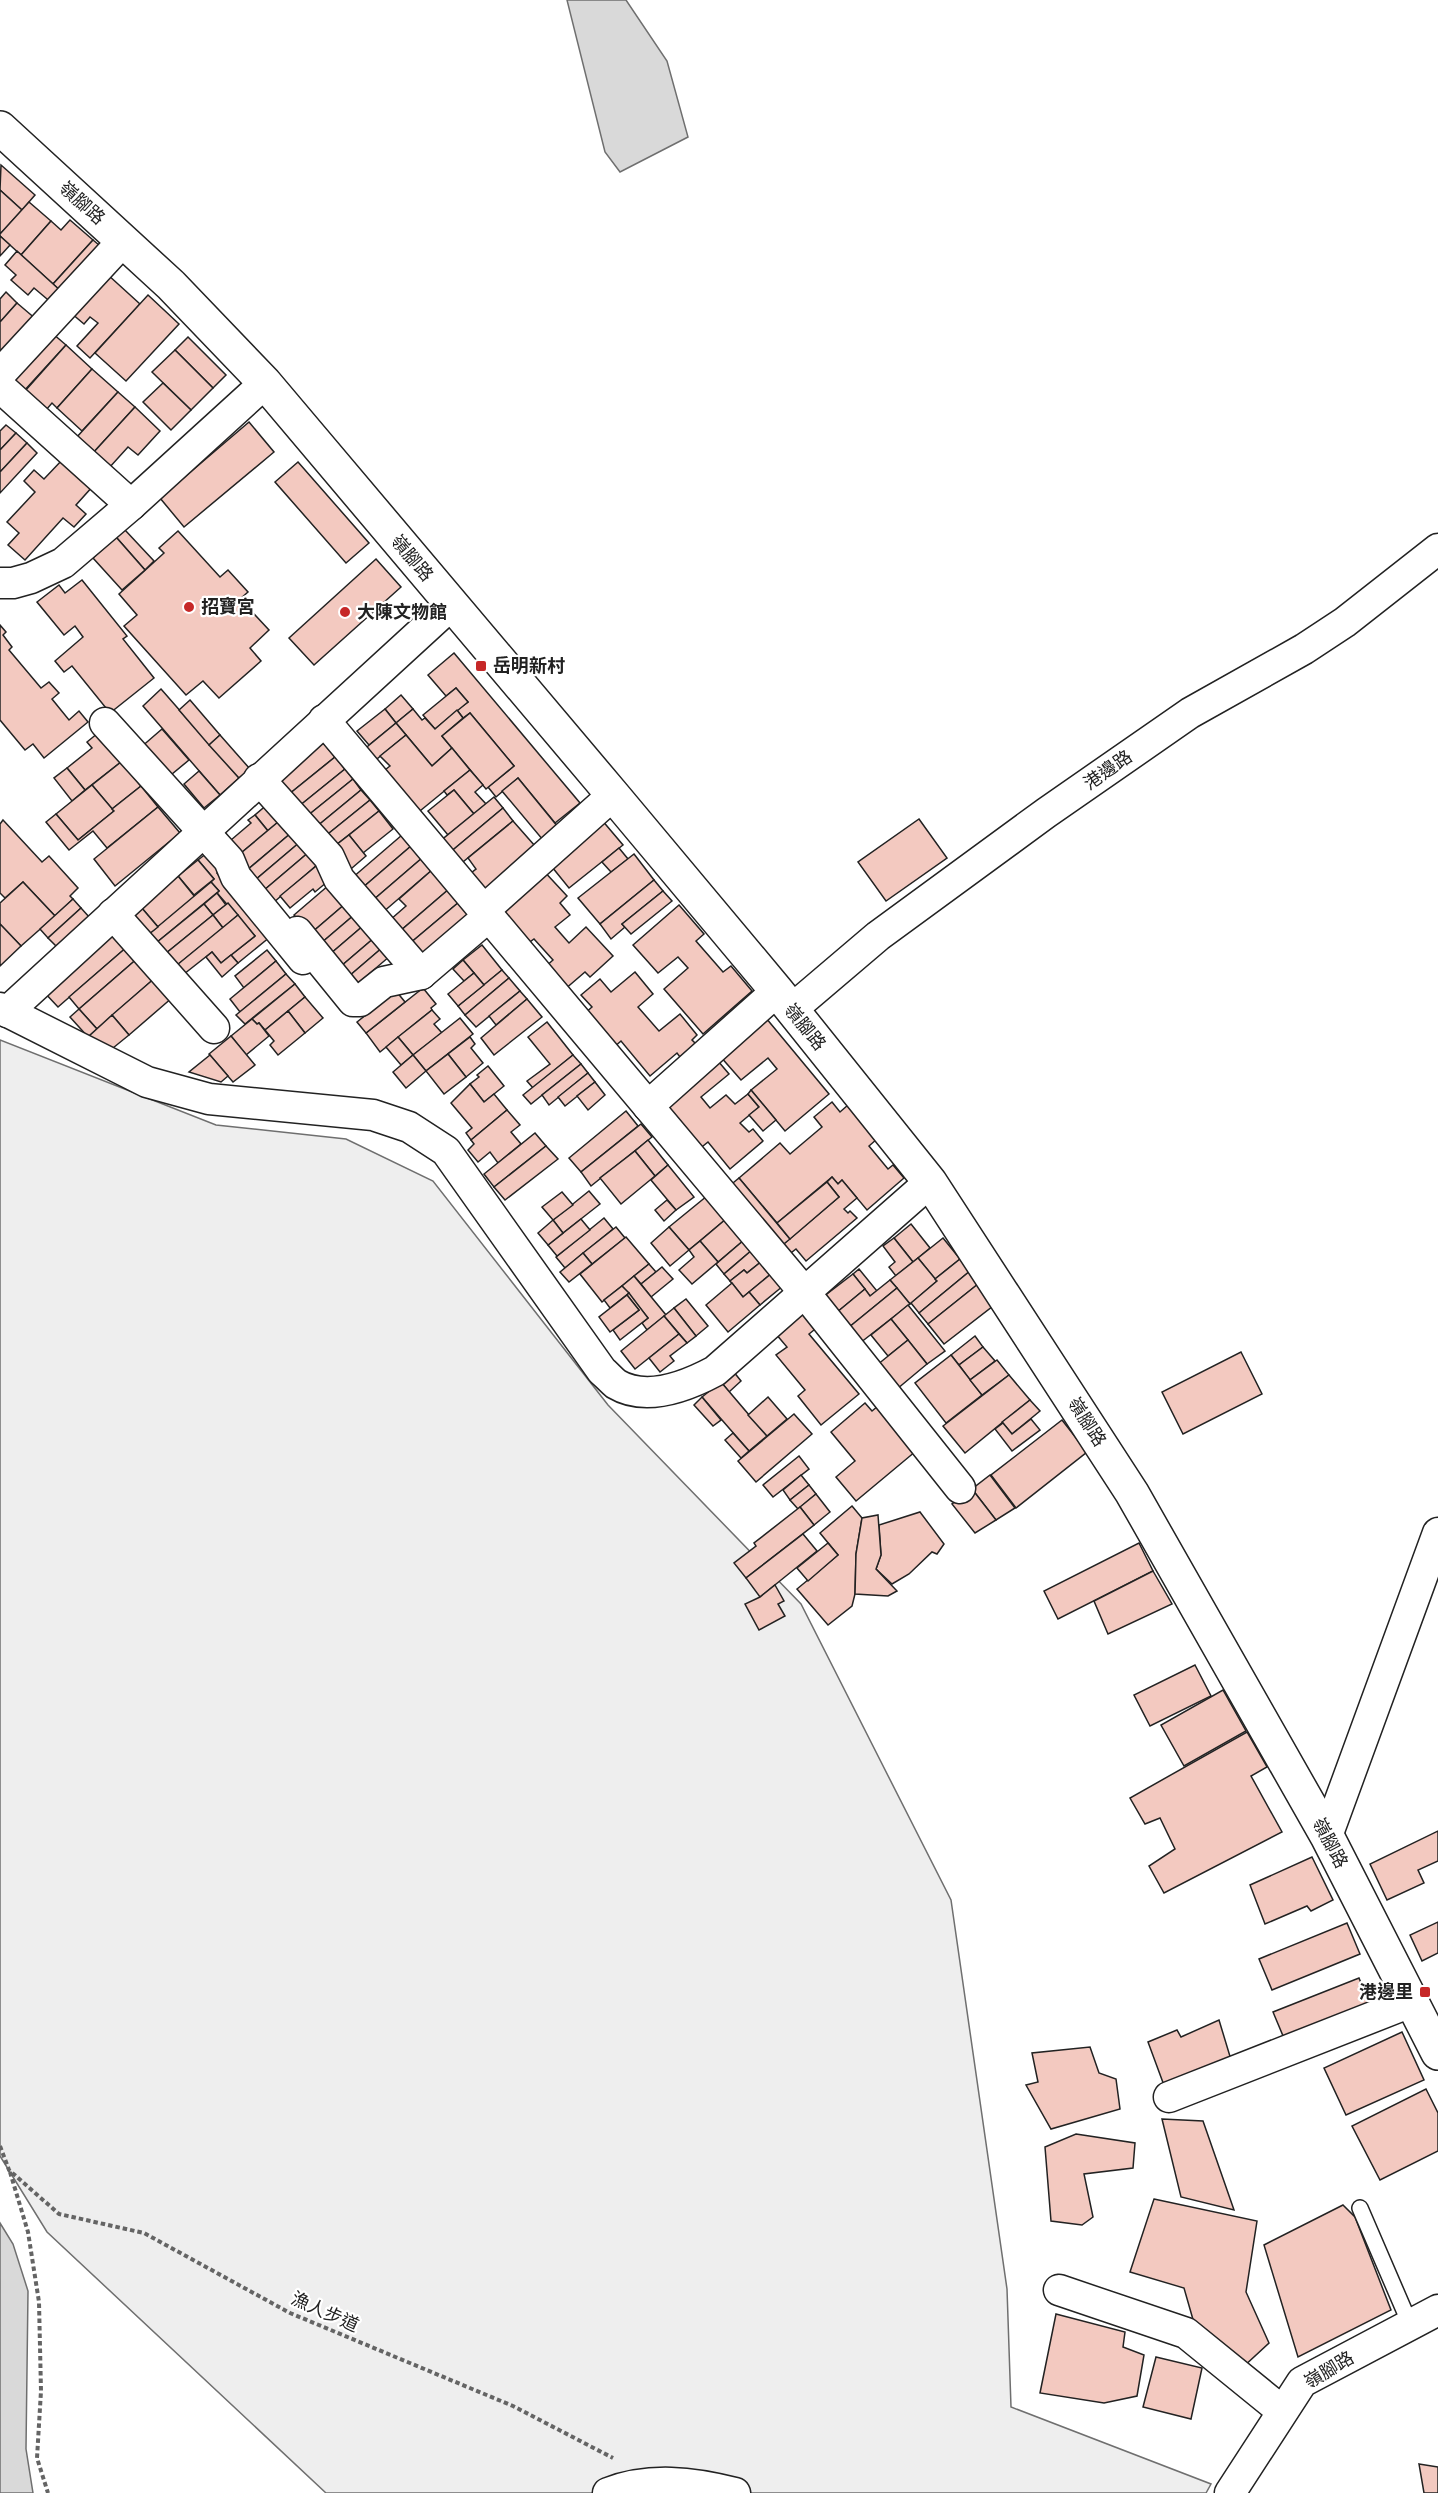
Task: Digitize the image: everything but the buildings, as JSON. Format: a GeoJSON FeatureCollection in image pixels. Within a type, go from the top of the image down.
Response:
{"type":"FeatureCollection","features":[{"type":"Feature","properties":{"kind":"street","name":"嶺腳路"},"geometry":{"type":"LineString","coordinates":[[2,133],[205,318],[265,383],[614,795],[784,1000],[930,1182],[1132,1492],[1326,1836],[1438,2053]]}},
{"type":"Feature","properties":{"kind":"street"},"geometry":{"type":"LineString","coordinates":[[0,374],[123,241]]}},
{"type":"Feature","properties":{"kind":"street"},"geometry":{"type":"LineString","coordinates":[[0,583],[13,583],[32,578],[63,563],[131,505],[265,383]]}},
{"type":"Feature","properties":{"kind":"street"},"geometry":{"type":"LineString","coordinates":[[0,387],[131,505]]}},
{"type":"Feature","properties":{"kind":"street","name":"港邊路"},"geometry":{"type":"LineString","coordinates":[[648,1106],[784,1000],[878,936],[1046,813],[1190,713],[1304,649],[1345,622],[1438,549]]}},
{"type":"Feature","properties":{"kind":"street"},"geometry":{"type":"LineString","coordinates":[[452,604],[114,914],[4,1010],[126,1074],[179,1092],[209,1099],[373,1115],[409,1127],[446,1151],[602,1371],[616,1383],[634,1390],[650,1392],[671,1388],[695,1382],[715,1371],[930,1182]]}},
{"type":"Feature","properties":{"kind":"street"},"geometry":{"type":"LineString","coordinates":[[324,720],[805,1293],[960,1488]]}},
{"type":"Feature","properties":{"kind":"street"},"geometry":{"type":"LineString","coordinates":[[105,723],[229,860],[236,877],[303,959]]}},
{"type":"Feature","properties":{"kind":"street"},"geometry":{"type":"LineString","coordinates":[[259,779],[329,857],[339,879],[421,974]]}},
{"type":"Feature","properties":{"kind":"street"},"geometry":{"type":"LineString","coordinates":[[277,906],[353,1001],[360,1001],[384,982],[421,974],[614,795]]}},
{"type":"Feature","properties":{"kind":"street"},"geometry":{"type":"LineString","coordinates":[[114,914],[214,1028]]}},
{"type":"Feature","properties":{"kind":"street"},"geometry":{"type":"LineString","coordinates":[[1326,1836],[1438,1533]]}},
{"type":"Feature","properties":{"kind":"street"},"geometry":{"type":"LineString","coordinates":[[1169,2097],[1411,2002]]}},
{"type":"Feature","properties":{"kind":"street"},"geometry":{"type":"LineString","coordinates":[[1059,2290],[1186,2333],[1282,2411]]}},
{"type":"Feature","properties":{"kind":"street","name":"嶺腳路"},"geometry":{"type":"LineString","coordinates":[[1230,2493],[1302,2382],[1438,2310]]}},
{"type":"Feature","properties":{"kind":"street"},"geometry":{"type":"LineString","coordinates":[[608,2493],[625,2486],[662,2483],[705,2485],[735,2493]]}},
{"type":"Feature","properties":{"kind":"lane"},"geometry":{"type":"LineString","coordinates":[[1360,2208],[1410,2324]]}},
{"type":"Feature","properties":{"kind":"path","name":"漁人步道"},"geometry":{"type":"LineString","coordinates":[[0,2146],[9,2170],[59,2214],[144,2233],[290,2313],[513,2406],[662,2483]]}},
{"type":"Feature","properties":{"kind":"path"},"geometry":{"type":"LineString","coordinates":[[9,2170],[28,2232],[39,2302],[41,2391],[37,2458],[48,2493]]}},
{"type":"Feature","properties":{"kind":"shaded area"},"geometry":{"type":"Polygon","coordinates":[[[567,0],[626,0],[667,61],[688,137],[620,172],[605,152],[567,0]]]}},
{"type":"Feature","properties":{"kind":"shaded area"},"geometry":{"type":"Polygon","coordinates":[[[0,1040],[216,1125],[346,1139],[433,1181],[608,1405],[801,1604],[951,1900],[1007,2289],[1011,2407],[1211,2484],[1206,2493],[326,2493],[47,2232],[0,2156],[0,1040]]]}},
{"type":"Feature","properties":{"kind":"shaded area"},"geometry":{"type":"Polygon","coordinates":[[[0,2223],[13,2244],[28,2291],[26,2449],[33,2493],[0,2493],[0,2223]]]}},
{"type":"Feature","properties":{"kind":"place","name":"招寶宮"},"geometry":{"type":"Point","coordinates":[189,607]}},
{"type":"Feature","properties":{"kind":"place","name":"大陳文物館"},"geometry":{"type":"Point","coordinates":[345,612]}},
{"type":"Feature","properties":{"kind":"place","name":"岳明新村"},"geometry":{"type":"Point","coordinates":[481,666]}},
{"type":"Feature","properties":{"kind":"place","name":"港邊里"},"geometry":{"type":"Point","coordinates":[1425,1992]}}]}
